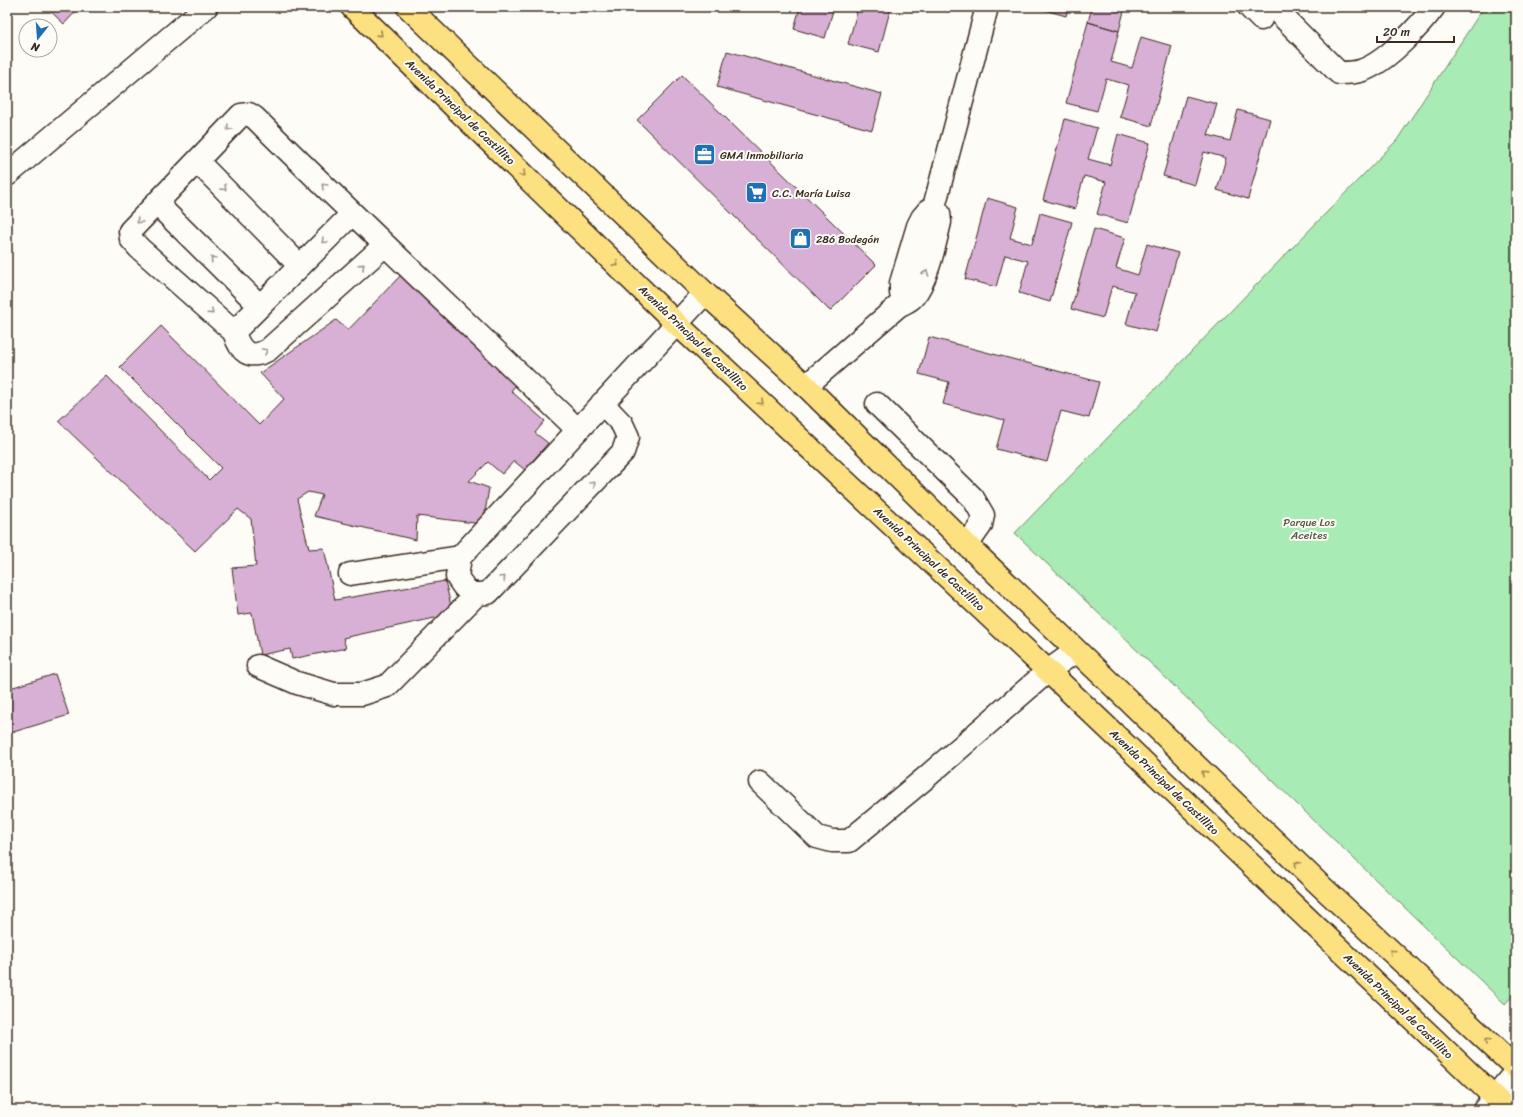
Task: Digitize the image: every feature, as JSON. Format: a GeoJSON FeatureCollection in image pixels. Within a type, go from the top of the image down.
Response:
{"type":"FeatureCollection","features":[{"type":"Feature","properties":{"kind":"main road","name":"Avenida Principal de Castillito"},"geometry":{"type":"LineString","coordinates":[[352,7],[676,323],[1048,671],[1495,1106]]}},
{"type":"Feature","properties":{"kind":"main road"},"geometry":{"type":"LineString","coordinates":[[408,7],[705,293],[806,386],[967,545],[1320,886],[1516,1068]]}},
{"type":"Feature","properties":{"kind":"street"},"geometry":{"type":"LineString","coordinates":[[7,175],[206,7]]}},
{"type":"Feature","properties":{"kind":"street"},"geometry":{"type":"LineString","coordinates":[[806,386],[903,302],[901,283],[918,226],[922,218],[934,207],[987,7]]}},
{"type":"Feature","properties":{"kind":"street"},"geometry":{"type":"LineString","coordinates":[[1261,11],[1338,73],[1362,71],[1380,62],[1423,21],[1434,7]]}},
{"type":"Feature","properties":{"kind":"street"},"geometry":{"type":"LineString","coordinates":[[385,246],[268,350],[258,355],[248,354],[238,344],[234,332],[139,248],[131,239],[130,231],[196,160],[241,115],[249,114],[255,118],[385,246],[578,430]]}},
{"type":"Feature","properties":{"kind":"street"},"geometry":{"type":"LineString","coordinates":[[196,160],[300,266]]}},
{"type":"Feature","properties":{"kind":"street"},"geometry":{"type":"LineString","coordinates":[[156,203],[260,306]]}},
{"type":"Feature","properties":{"kind":"street"},"geometry":{"type":"LineString","coordinates":[[234,332],[352,214]]}},
{"type":"Feature","properties":{"kind":"street"},"geometry":{"type":"LineString","coordinates":[[602,404],[622,424],[628,437],[624,452],[488,593],[476,595],[465,590],[457,577],[460,557],[705,293]]}},
{"type":"Feature","properties":{"kind":"street"},"geometry":{"type":"LineString","coordinates":[[877,404],[973,498],[983,515],[981,525],[967,545]]}},
{"type":"Feature","properties":{"kind":"street"},"geometry":{"type":"LineString","coordinates":[[350,574],[460,557]]}},
{"type":"Feature","properties":{"kind":"street"},"geometry":{"type":"LineString","coordinates":[[258,666],[297,683],[334,694],[362,694],[387,686],[476,595]]}},
{"type":"Feature","properties":{"kind":"street"},"geometry":{"type":"LineString","coordinates":[[760,782],[817,837],[832,841],[848,841],[923,780],[1048,671],[1076,651]]}},
{"type":"Feature","properties":{"kind":"street"},"geometry":{"type":"LineString","coordinates":[[1495,1106],[1516,1071]]}},
{"type":"Feature","properties":{"kind":"green space","name":"Parque Los Aceites"},"geometry":{"type":"Polygon","coordinates":[[[1484,7],[1516,7],[1516,992],[1505,1004],[1015,533],[1397,140],[1484,7]]]}},
{"type":"Feature","properties":{"kind":"building"},"geometry":{"type":"Polygon","coordinates":[[[46,7],[80,7],[64,24],[46,7]]]}},
{"type":"Feature","properties":{"kind":"building"},"geometry":{"type":"Polygon","coordinates":[[[800,7],[834,7],[825,38],[794,29],[800,7]]]}},
{"type":"Feature","properties":{"kind":"building"},"geometry":{"type":"Polygon","coordinates":[[[841,7],[891,7],[879,52],[848,44],[857,12],[841,7]]]}},
{"type":"Feature","properties":{"kind":"building"},"geometry":{"type":"Polygon","coordinates":[[[1034,7],[1068,7],[1066,16],[1034,7]]]}},
{"type":"Feature","properties":{"kind":"building"},"geometry":{"type":"Polygon","coordinates":[[[1092,7],[1125,7],[1119,31],[1088,22],[1092,7]]]}},
{"type":"Feature","properties":{"kind":"building"},"geometry":{"type":"Polygon","coordinates":[[[1088,22],[1119,31],[1111,62],[1132,68],[1141,37],[1172,46],[1151,126],[1120,117],[1129,85],[1106,79],[1097,111],[1066,103],[1088,22]]]}},
{"type":"Feature","properties":{"kind":"building"},"geometry":{"type":"Polygon","coordinates":[[[727,51],[882,94],[872,130],[717,87],[727,51]]]}},
{"type":"Feature","properties":{"kind":"building","name":"C.C. María Luisa"},"geometry":{"type":"Polygon","coordinates":[[[682,75],[876,265],[830,311],[637,120],[682,75]]]}},
{"type":"Feature","properties":{"kind":"building"},"geometry":{"type":"Polygon","coordinates":[[[1186,96],[1217,104],[1208,135],[1230,141],[1238,110],[1270,119],[1248,199],[1217,190],[1226,158],[1204,152],[1195,185],[1163,176],[1186,96]]]}},
{"type":"Feature","properties":{"kind":"building"},"geometry":{"type":"Polygon","coordinates":[[[1065,119],[1097,128],[1088,159],[1110,165],[1118,134],[1150,143],[1128,223],[1097,214],[1106,182],[1084,176],[1075,209],[1043,200],[1065,119]]]}},
{"type":"Feature","properties":{"kind":"building"},"geometry":{"type":"Polygon","coordinates":[[[987,198],[1018,207],[1010,238],[1032,244],[1040,213],[1072,222],[1050,302],[1019,293],[1028,261],[1005,255],[996,287],[965,279],[987,198]]]}},
{"type":"Feature","properties":{"kind":"building"},"geometry":{"type":"Polygon","coordinates":[[[1094,229],[1125,238],[1116,268],[1138,275],[1147,244],[1178,253],[1156,332],[1126,324],[1135,292],[1112,286],[1103,318],[1071,309],[1094,229]]]}},
{"type":"Feature","properties":{"kind":"building"},"geometry":{"type":"Polygon","coordinates":[[[401,275],[517,383],[511,391],[545,421],[535,433],[548,443],[525,470],[514,461],[502,474],[488,462],[469,481],[489,488],[483,524],[417,516],[416,540],[314,516],[322,495],[308,492],[297,499],[309,549],[324,548],[335,600],[445,581],[453,614],[343,638],[346,648],[292,659],[290,649],[260,655],[252,613],[238,615],[232,568],[256,566],[251,519],[238,509],[195,551],[58,421],[107,376],[209,480],[221,468],[120,367],[161,326],[259,425],[284,399],[260,373],[336,320],[348,330],[401,275]]]}},
{"type":"Feature","properties":{"kind":"building"},"geometry":{"type":"Polygon","coordinates":[[[929,337],[1099,382],[1089,418],[1061,411],[1047,462],[996,449],[1004,420],[943,404],[949,382],[919,374],[929,337]]]}},
{"type":"Feature","properties":{"kind":"building"},"geometry":{"type":"Polygon","coordinates":[[[55,674],[69,715],[7,734],[7,689],[55,674]]]}},
{"type":"Feature","properties":{"kind":"place","name":"GMA Inmobiliaria"},"geometry":{"type":"Point","coordinates":[704,155]}},
{"type":"Feature","properties":{"kind":"place","name":"C.C. María Luisa"},"geometry":{"type":"Point","coordinates":[756,193]}},
{"type":"Feature","properties":{"kind":"place","name":"286 Bodegón"},"geometry":{"type":"Point","coordinates":[800,239]}}]}
